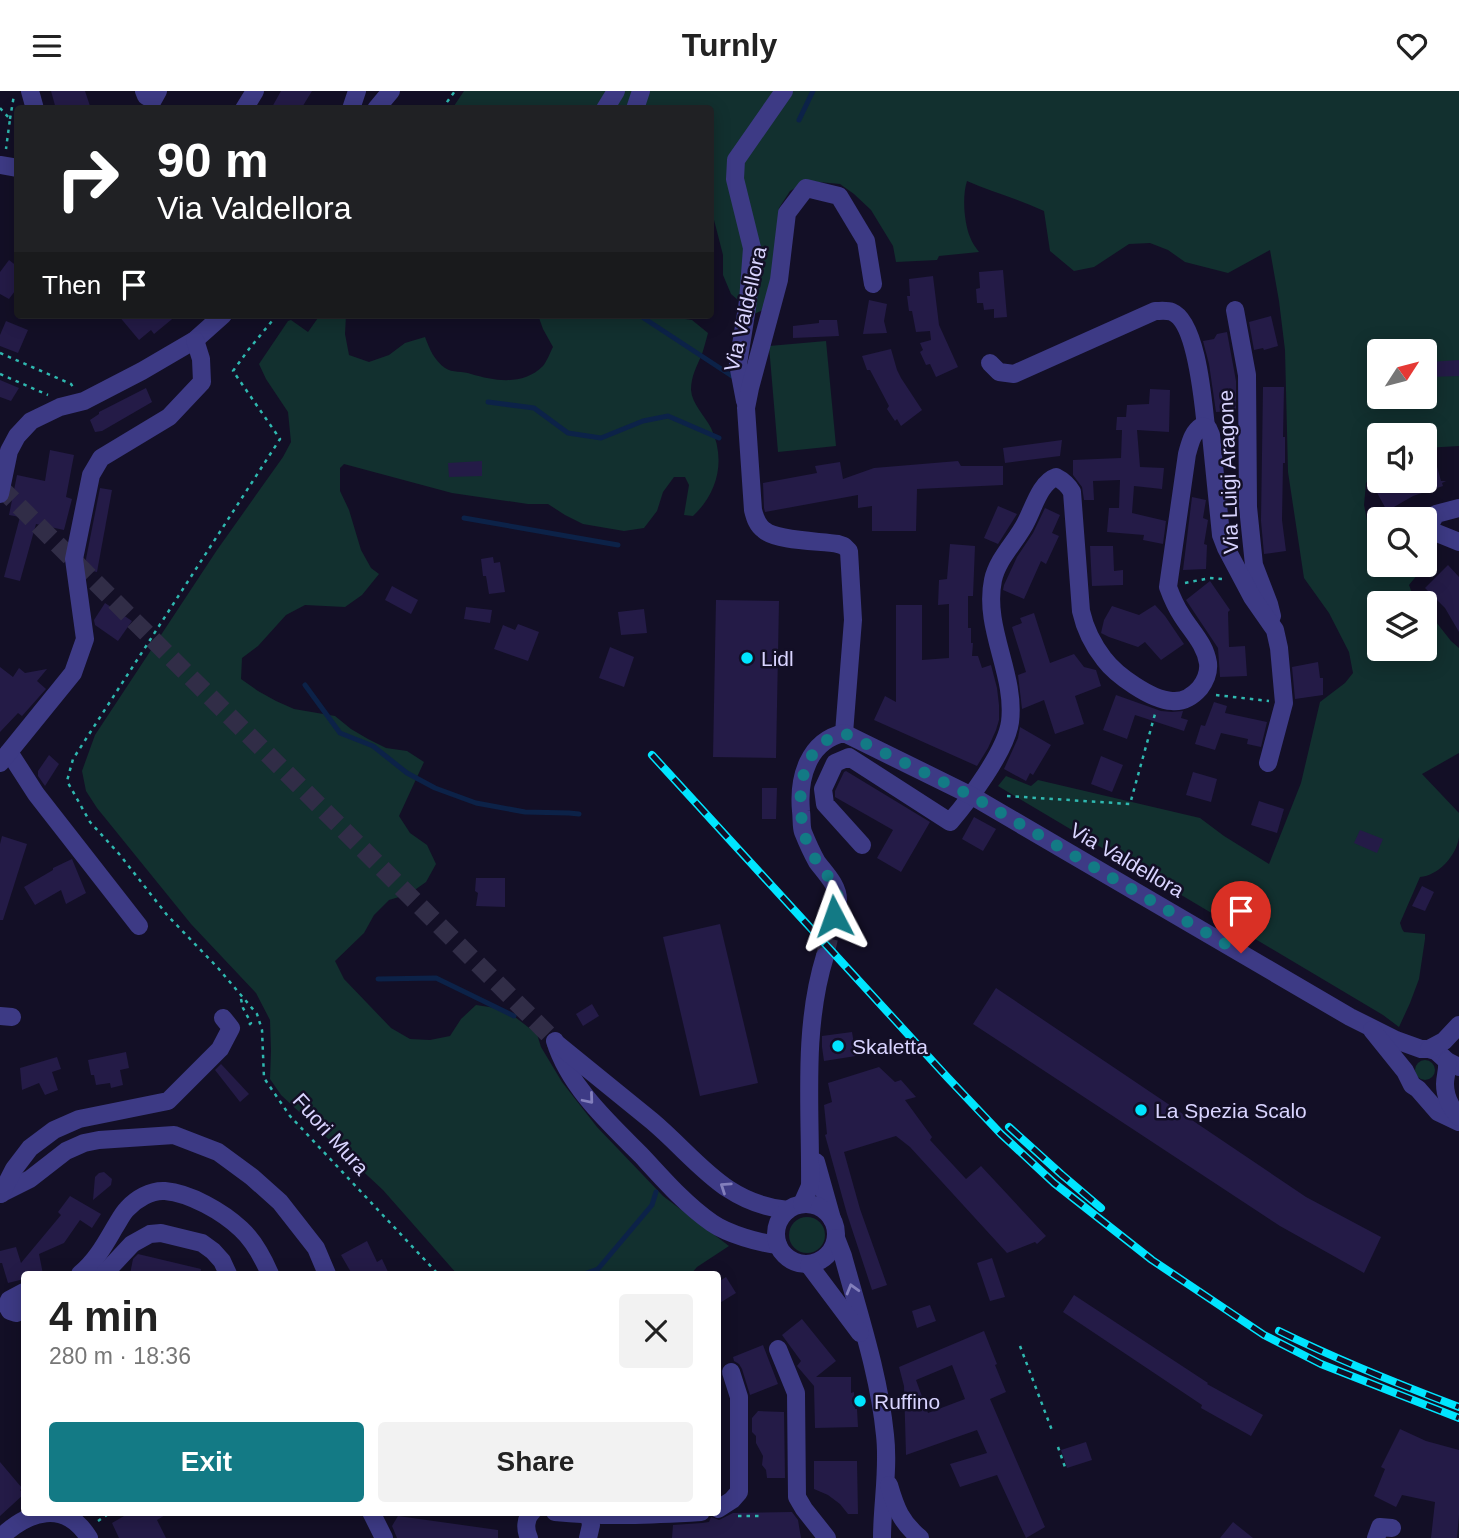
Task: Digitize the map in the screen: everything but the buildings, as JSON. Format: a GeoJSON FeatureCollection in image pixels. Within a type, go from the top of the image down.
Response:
{"type":"FeatureCollection","features":[{"type":"Feature","properties":{"kind":"street"},"geometry":{"type":"LineString","coordinates":[[379,105],[391,91]]}},
{"type":"Feature","properties":{"kind":"street","name":"Via Valdellora"},"geometry":{"type":"LineString","coordinates":[[784,91],[736,160],[735,179],[752,248],[748,301],[738,364],[746,408],[753,510],[757,523],[766,533],[838,544],[849,551],[853,620],[844,733],[972,796],[1350,1017],[1396,1040],[1436,1051],[1453,1064],[1444,1082],[1451,1108],[1459,1120]]}},
{"type":"Feature","properties":{"kind":"street","name":"Via Valdellora"},"geometry":{"type":"LineString","coordinates":[[746,408],[779,280],[787,213],[806,188],[839,196],[866,241],[873,284]]}},
{"type":"Feature","properties":{"kind":"street","name":"Via Luigi Aragone"},"geometry":{"type":"LineString","coordinates":[[1236,310],[1247,375],[1248,507],[1254,565],[1269,604],[1279,648],[1284,703],[1268,763]]}},
{"type":"Feature","properties":{"kind":"street","name":"Via Luigi Aragone"},"geometry":{"type":"LineString","coordinates":[[990,363],[999,372],[1014,374],[1155,311],[1172,312],[1184,321],[1195,348],[1206,427],[1211,435],[1221,535],[1252,597],[1275,630]]}},
{"type":"Feature","properties":{"kind":"street"},"geometry":{"type":"LineString","coordinates":[[0,493],[9,451],[17,436],[31,421],[60,407],[84,401],[195,340],[219,319]]}},
{"type":"Feature","properties":{"kind":"street"},"geometry":{"type":"LineString","coordinates":[[139,926],[4,758],[73,673],[85,639],[74,559],[91,475],[101,459],[169,417],[202,382],[201,359],[195,340]]}},
{"type":"Feature","properties":{"kind":"street","name":"Via Luigi Aragone"},"geometry":{"type":"LineString","coordinates":[[1168,587],[1187,454],[1193,436],[1202,426],[1206,427]]}},
{"type":"Feature","properties":{"kind":"street"},"geometry":{"type":"LineString","coordinates":[[862,845],[825,804],[823,789],[835,763],[849,757],[950,822],[972,796],[1004,742],[1010,724],[1010,702],[990,599],[994,576],[1050,479],[1061,479],[1072,492],[1079,594],[1085,629],[1111,668],[1159,698],[1173,701],[1195,693],[1208,674],[1208,666],[1205,652],[1173,601],[1168,587]]}},
{"type":"Feature","properties":{"kind":"street"},"geometry":{"type":"LineString","coordinates":[[1459,509],[1436,514],[1427,529],[1459,543]]}},
{"type":"Feature","properties":{"kind":"street"},"geometry":{"type":"LineString","coordinates":[[834,916],[838,905],[837,894],[816,859],[803,830],[800,798],[810,755],[825,741],[844,733]]}},
{"type":"Feature","properties":{"kind":"street"},"geometry":{"type":"LineString","coordinates":[[811,1146],[836,1228],[836,1238],[828,1255],[809,1265],[788,1258],[778,1245],[776,1232],[783,1215],[795,1207],[810,1186],[810,1057],[820,971],[825,956]]}},
{"type":"Feature","properties":{"kind":"street"},"geometry":{"type":"LineString","coordinates":[[1,1194],[14,1169],[30,1149],[54,1130],[79,1119],[168,1101],[220,1049],[231,1028],[223,1018]]}},
{"type":"Feature","properties":{"kind":"street","name":"Via Valdellora"},"geometry":{"type":"LineString","coordinates":[[1367,1025],[1405,1072],[1412,1085],[1438,1112],[1459,1120]]}},
{"type":"Feature","properties":{"kind":"street"},"geometry":{"type":"LineString","coordinates":[[1405,1072],[1414,1052],[1444,1041],[1459,1025]]}},
{"type":"Feature","properties":{"kind":"street"},"geometry":{"type":"LineString","coordinates":[[778,1245],[757,1242],[713,1224],[674,1191],[580,1088],[560,1059],[555,1041],[654,1123],[718,1183],[745,1200],[770,1208],[811,1204],[819,1207],[832,1219]]}},
{"type":"Feature","properties":{"kind":"street"},"geometry":{"type":"LineString","coordinates":[[1453,1064],[1459,1041]]}},
{"type":"Feature","properties":{"kind":"street"},"geometry":{"type":"LineString","coordinates":[[1418,1089],[1432,1091],[1444,1082]]}},
{"type":"Feature","properties":{"kind":"street"},"geometry":{"type":"LineString","coordinates":[[1,1194],[30,1179],[66,1151],[84,1143],[174,1135],[218,1152],[280,1202],[316,1248],[326,1271]]}},
{"type":"Feature","properties":{"kind":"street"},"geometry":{"type":"LineString","coordinates":[[83,1271],[96,1259],[125,1210],[147,1195],[163,1191],[179,1194],[222,1213],[243,1230],[264,1259],[269,1271]]}},
{"type":"Feature","properties":{"kind":"street"},"geometry":{"type":"LineString","coordinates":[[107,1271],[139,1238],[161,1233],[202,1243],[222,1261],[227,1271]]}},
{"type":"Feature","properties":{"kind":"street"},"geometry":{"type":"LineString","coordinates":[[836,1238],[878,1382],[886,1437],[882,1538]]}},
{"type":"Feature","properties":{"kind":"street"},"geometry":{"type":"LineString","coordinates":[[809,1265],[867,1341]]}},
{"type":"Feature","properties":{"kind":"street"},"geometry":{"type":"LineString","coordinates":[[10,1308],[9,1300],[21,1294]]}},
{"type":"Feature","properties":{"kind":"street"},"geometry":{"type":"LineString","coordinates":[[778,1349],[796,1393],[797,1497],[827,1538]]}},
{"type":"Feature","properties":{"kind":"street"},"geometry":{"type":"LineString","coordinates":[[721,1507],[739,1492],[739,1398],[731,1371]]}},
{"type":"Feature","properties":{"kind":"street"},"geometry":{"type":"LineString","coordinates":[[886,1475],[902,1521],[920,1538]]}},
{"type":"Feature","properties":{"kind":"street"},"geometry":{"type":"LineString","coordinates":[[0,1538],[12,1527],[35,1516]]}},
{"type":"Feature","properties":{"kind":"street"},"geometry":{"type":"LineString","coordinates":[[66,1516],[85,1531],[92,1531]]}},
{"type":"Feature","properties":{"kind":"street"},"geometry":{"type":"LineString","coordinates":[[373,1516],[384,1538]]}},
{"type":"Feature","properties":{"kind":"street"},"geometry":{"type":"LineString","coordinates":[[528,1516],[526,1525],[529,1538]]}},
{"type":"Feature","properties":{"kind":"street"},"geometry":{"type":"LineString","coordinates":[[588,1538],[591,1525],[589,1516]]}},
{"type":"Feature","properties":{"kind":"street"},"geometry":{"type":"LineString","coordinates":[[1376,1538],[1380,1527],[1392,1528]]}},
{"type":"Feature","properties":{"kind":"path"},"geometry":{"type":"LineString","coordinates":[[0,108],[10,119],[7,167]]}},
{"type":"Feature","properties":{"kind":"path","name":"Fuori Mura"},"geometry":{"type":"LineString","coordinates":[[274,319],[233,371],[280,439],[73,759],[67,781],[90,822],[167,915],[257,1014],[262,1030],[264,1078],[290,1116],[435,1271]]}},
{"type":"Feature","properties":{"kind":"path"},"geometry":{"type":"LineString","coordinates":[[0,353],[71,384],[84,401]]}},
{"type":"Feature","properties":{"kind":"path"},"geometry":{"type":"LineString","coordinates":[[0,374],[55,398],[60,407]]}},
{"type":"Feature","properties":{"kind":"path"},"geometry":{"type":"LineString","coordinates":[[1168,587],[1210,578],[1244,582]]}},
{"type":"Feature","properties":{"kind":"path"},"geometry":{"type":"LineString","coordinates":[[1195,693],[1284,703]]}},
{"type":"Feature","properties":{"kind":"path"},"geometry":{"type":"LineString","coordinates":[[1005,796],[1130,804],[1159,698]]}},
{"type":"Feature","properties":{"kind":"path"},"geometry":{"type":"LineString","coordinates":[[1020,1346],[1053,1433]]}},
{"type":"Feature","properties":{"kind":"path"},"geometry":{"type":"LineString","coordinates":[[1058,1447],[1066,1470]]}},
{"type":"Feature","properties":{"kind":"path"},"geometry":{"type":"LineString","coordinates":[[92,1531],[107,1516]]}},
{"type":"Feature","properties":{"kind":"green space"},"geometry":{"type":"Polygon","coordinates":[[[464,91],[1459,91],[1459,446],[1437,447],[1437,423],[1367,423],[1367,482],[1364,505],[1367,520],[1367,577],[1415,577],[1409,585],[1411,591],[1367,591],[1367,661],[1437,661],[1437,623],[1459,648],[1459,753],[1422,774],[1459,813],[1459,837],[1455,851],[1446,863],[1433,873],[1420,877],[1400,923],[1404,932],[1425,934],[1425,939],[1419,979],[1399,1027],[998,786],[1006,776],[1031,786],[1038,780],[1200,818],[1269,864],[1301,783],[1320,702],[1345,683],[1353,673],[1349,652],[1329,613],[1304,578],[1288,472],[1285,350],[1270,250],[1228,273],[1185,262],[1168,250],[1150,243],[1129,244],[1094,267],[1074,271],[1050,251],[1044,211],[967,181],[964,201],[966,224],[979,252],[939,256],[937,260],[896,262],[893,246],[871,210],[854,194],[840,184],[808,181],[790,191],[779,208],[774,270],[763,310],[754,314],[731,294],[723,275],[723,255],[714,220],[714,105],[455,105],[464,91]]]}},
{"type":"Feature","properties":{"kind":"green space"},"geometry":{"type":"Polygon","coordinates":[[[317,319],[346,319],[345,334],[349,355],[369,362],[389,355],[405,343],[425,337],[438,362],[445,368],[499,380],[527,377],[546,362],[553,347],[539,319],[685,319],[692,320],[708,333],[691,390],[716,440],[718,463],[714,486],[702,507],[693,516],[684,515],[689,485],[685,477],[674,477],[663,492],[657,511],[644,528],[624,531],[583,524],[548,504],[528,504],[452,493],[344,464],[340,468],[340,491],[349,510],[361,550],[371,568],[379,574],[362,595],[345,607],[305,605],[286,615],[258,646],[242,658],[241,679],[276,701],[294,709],[335,716],[368,739],[386,748],[407,751],[424,762],[399,816],[410,833],[427,845],[436,864],[426,882],[409,894],[389,900],[374,915],[364,933],[335,961],[344,979],[391,1028],[410,1039],[430,1040],[450,1036],[461,1019],[476,1005],[496,1008],[515,1017],[537,1034],[541,1047],[562,1082],[597,1127],[663,1196],[729,1246],[694,1271],[454,1271],[383,1190],[281,1095],[270,1079],[270,1020],[256,993],[191,924],[86,791],[82,771],[95,735],[291,442],[288,412],[259,364],[288,321],[291,320],[308,332],[317,319]]]}},
{"type":"Feature","properties":{"kind":"green space"},"geometry":{"type":"Polygon","coordinates":[[[826,341],[836,446],[778,452],[769,346],[826,341]]]}},
{"type":"Feature","properties":{"kind":"green space"},"geometry":{"type":"Polygon","coordinates":[[[1425,1060],[1432,1063],[1435,1070],[1432,1077],[1425,1080],[1418,1077],[1415,1070],[1418,1063],[1425,1060]]]}},
{"type":"Feature","properties":{"kind":"green space"},"geometry":{"type":"Polygon","coordinates":[[[807,1217],[819,1223],[825,1235],[819,1247],[807,1253],[795,1247],[789,1235],[795,1223],[807,1217]]]}},
{"type":"Feature","properties":{"kind":"waterway"},"geometry":{"type":"LineString","coordinates":[[799,120],[813,91]]}},
{"type":"Feature","properties":{"kind":"waterway"},"geometry":{"type":"LineString","coordinates":[[645,319],[732,376]]}},
{"type":"Feature","properties":{"kind":"waterway"},"geometry":{"type":"LineString","coordinates":[[488,402],[534,408],[568,433],[601,438],[643,421],[668,416],[719,438]]}},
{"type":"Feature","properties":{"kind":"waterway"},"geometry":{"type":"LineString","coordinates":[[464,518],[618,545]]}},
{"type":"Feature","properties":{"kind":"waterway"},"geometry":{"type":"LineString","coordinates":[[305,685],[340,733],[373,746],[407,773],[435,788],[476,803],[525,812],[579,814]]}},
{"type":"Feature","properties":{"kind":"waterway"},"geometry":{"type":"LineString","coordinates":[[378,979],[436,978],[514,1016]]}},
{"type":"Feature","properties":{"kind":"waterway"},"geometry":{"type":"LineString","coordinates":[[592,1271],[598,1269],[652,1205],[656,1192]]}},
{"type":"Feature","properties":{"kind":"tunnel"},"geometry":{"type":"LineString","coordinates":[[0,487],[555,1041]]}},
{"type":"Feature","properties":{"kind":"tunnel"},"geometry":{"type":"LineString","coordinates":[[825,956],[834,916]]}},
{"type":"Feature","properties":{"kind":"railway"},"geometry":{"type":"LineString","coordinates":[[652,755],[948,1078],[1001,1134],[1054,1183],[1152,1260],[1264,1335],[1321,1364],[1459,1418]]}},
{"type":"Feature","properties":{"kind":"railway"},"geometry":{"type":"LineString","coordinates":[[1009,1127],[1101,1208]]}},
{"type":"Feature","properties":{"kind":"railway"},"geometry":{"type":"LineString","coordinates":[[1279,1331],[1323,1352],[1459,1407]]}},
{"type":"Feature","properties":{"kind":"place","name":"Lidl"},"geometry":{"type":"Point","coordinates":[747,658]}},
{"type":"Feature","properties":{"kind":"place","name":"Skaletta"},"geometry":{"type":"Point","coordinates":[838,1046]}},
{"type":"Feature","properties":{"kind":"place","name":"La Spezia Scalo"},"geometry":{"type":"Point","coordinates":[1141,1110]}},
{"type":"Feature","properties":{"kind":"place","name":"Ruffino"},"geometry":{"type":"Point","coordinates":[860,1401]}},
{"type":"Feature","properties":{"kind":"route"},"geometry":{"type":"LineString","coordinates":[[834,916],[838,905],[837,894],[816,859],[803,830],[800,798],[810,755],[825,741],[844,733],[972,796],[1241,953]]}}]}
